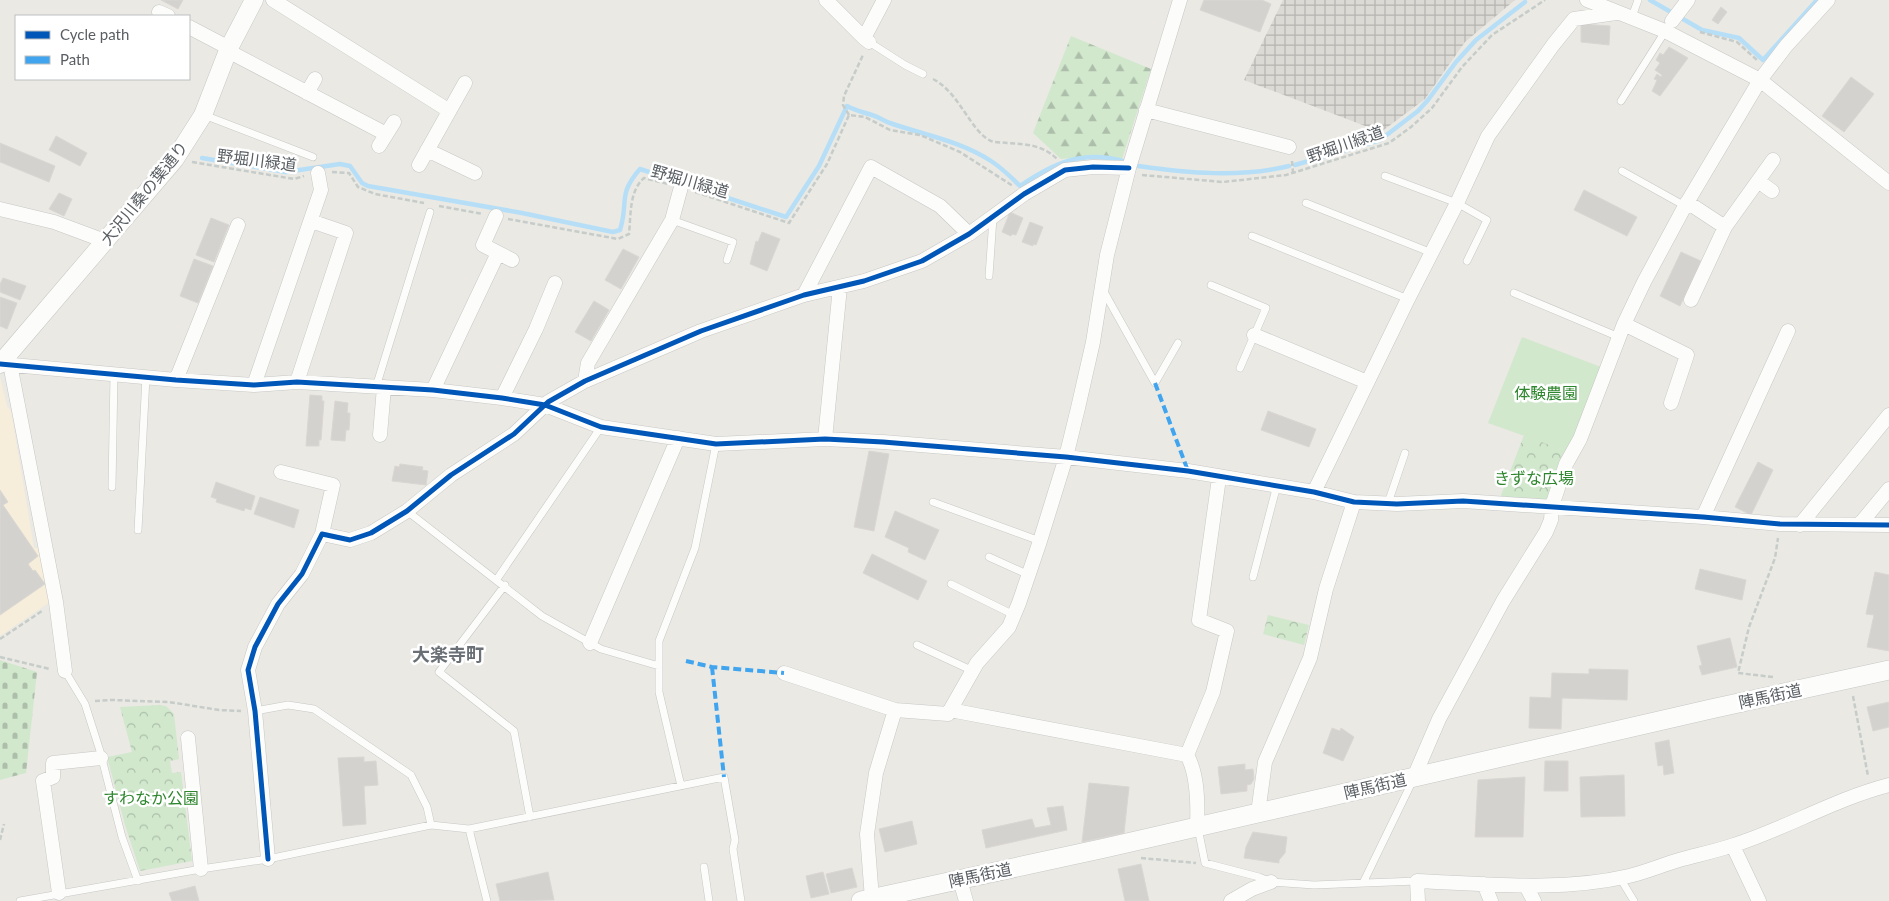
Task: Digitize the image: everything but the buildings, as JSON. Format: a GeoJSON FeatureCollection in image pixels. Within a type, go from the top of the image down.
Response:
{"type":"FeatureCollection","features":[{"type":"Feature","properties":{"kind":"main road","name":"陣馬街道"},"geometry":{"type":"LineString","coordinates":[[867,900],[1889,670]]}},
{"type":"Feature","properties":{"kind":"street","name":"大沢川桑の葉通り"},"geometry":{"type":"LineString","coordinates":[[4,364],[175,158],[203,115],[228,49],[254,0]]}},
{"type":"Feature","properties":{"kind":"street"},"geometry":{"type":"LineString","coordinates":[[273,0],[448,110]]}},
{"type":"Feature","properties":{"kind":"street"},"geometry":{"type":"LineString","coordinates":[[826,0],[866,40],[884,0]]}},
{"type":"Feature","properties":{"kind":"street"},"geometry":{"type":"LineString","coordinates":[[784,674],[894,710],[948,714],[977,663],[1009,627],[1029,575],[1066,457],[1093,342],[1107,255],[1128,170],[1180,0]]}},
{"type":"Feature","properties":{"kind":"street"},"geometry":{"type":"LineString","coordinates":[[1587,0],[1632,17],[1672,22],[1763,74],[1889,183]]}},
{"type":"Feature","properties":{"kind":"street"},"geometry":{"type":"LineString","coordinates":[[1672,22],[1688,0]]}},
{"type":"Feature","properties":{"kind":"street"},"geometry":{"type":"LineString","coordinates":[[1414,777],[1443,711],[1503,601],[1546,532],[1551,520],[1552,506],[1566,464],[1580,439],[1622,331],[1686,204],[1763,74],[1828,0]]}},
{"type":"Feature","properties":{"kind":"street"},"geometry":{"type":"LineString","coordinates":[[1314,492],[1457,203],[1488,136],[1553,45],[1574,19],[1616,12]]}},
{"type":"Feature","properties":{"kind":"street"},"geometry":{"type":"LineString","coordinates":[[190,28],[307,93],[387,134]]}},
{"type":"Feature","properties":{"kind":"street"},"geometry":{"type":"LineString","coordinates":[[307,93],[315,79]]}},
{"type":"Feature","properties":{"kind":"street"},"geometry":{"type":"LineString","coordinates":[[419,165],[464,83]]}},
{"type":"Feature","properties":{"kind":"street"},"geometry":{"type":"LineString","coordinates":[[1146,110],[1290,147]]}},
{"type":"Feature","properties":{"kind":"street"},"geometry":{"type":"LineString","coordinates":[[427,150],[474,173]]}},
{"type":"Feature","properties":{"kind":"street"},"geometry":{"type":"LineString","coordinates":[[1691,300],[1725,227],[1773,160]]}},
{"type":"Feature","properties":{"kind":"street"},"geometry":{"type":"LineString","coordinates":[[804,295],[871,167],[940,206],[969,234]]}},
{"type":"Feature","properties":{"kind":"street"},"geometry":{"type":"LineString","coordinates":[[322,534],[350,540],[371,533],[407,510],[451,475],[514,434],[548,402],[585,381],[701,331],[804,295],[864,281],[922,261],[969,234],[1024,194],[1065,170],[1093,167],[1128,170]]}},
{"type":"Feature","properties":{"kind":"street"},"geometry":{"type":"LineString","coordinates":[[254,384],[321,190],[318,173]]}},
{"type":"Feature","properties":{"kind":"street"},"geometry":{"type":"LineString","coordinates":[[1758,181],[1772,191]]}},
{"type":"Feature","properties":{"kind":"street"},"geometry":{"type":"LineString","coordinates":[[585,381],[588,362],[672,220],[681,187]]}},
{"type":"Feature","properties":{"kind":"street"},"geometry":{"type":"LineString","coordinates":[[1686,204],[1725,227]]}},
{"type":"Feature","properties":{"kind":"street"},"geometry":{"type":"LineString","coordinates":[[0,209],[54,222],[105,241]]}},
{"type":"Feature","properties":{"kind":"street"},"geometry":{"type":"LineString","coordinates":[[496,216],[483,245],[512,260]]}},
{"type":"Feature","properties":{"kind":"street"},"geometry":{"type":"LineString","coordinates":[[297,382],[346,234],[310,222]]}},
{"type":"Feature","properties":{"kind":"street"},"geometry":{"type":"LineString","coordinates":[[176,380],[238,225]]}},
{"type":"Feature","properties":{"kind":"street"},"geometry":{"type":"LineString","coordinates":[[433,390],[498,253]]}},
{"type":"Feature","properties":{"kind":"street"},"geometry":{"type":"LineString","coordinates":[[502,398],[536,329],[555,283]]}},
{"type":"Feature","properties":{"kind":"street"},"geometry":{"type":"LineString","coordinates":[[824,440],[840,287]]}},
{"type":"Feature","properties":{"kind":"street"},"geometry":{"type":"LineString","coordinates":[[1622,331],[1687,355],[1671,403]]}},
{"type":"Feature","properties":{"kind":"street"},"geometry":{"type":"LineString","coordinates":[[1703,517],[1788,331]]}},
{"type":"Feature","properties":{"kind":"street"},"geometry":{"type":"LineString","coordinates":[[1254,335],[1367,382]]}},
{"type":"Feature","properties":{"kind":"street"},"geometry":{"type":"LineString","coordinates":[[65,671],[56,602],[4,364],[176,380],[254,384],[297,382],[433,390],[502,398],[545,406],[601,427],[716,444],[824,440],[883,442],[1066,457],[1188,471],[1219,478],[1277,485],[1354,502],[1388,503],[1463,500],[1780,524],[1889,525]]}},
{"type":"Feature","properties":{"kind":"street"},"geometry":{"type":"LineString","coordinates":[[380,387],[380,434]]}},
{"type":"Feature","properties":{"kind":"street"},"geometry":{"type":"LineString","coordinates":[[1800,525],[1889,415]]}},
{"type":"Feature","properties":{"kind":"street"},"geometry":{"type":"LineString","coordinates":[[590,643],[678,438]]}},
{"type":"Feature","properties":{"kind":"street"},"geometry":{"type":"LineString","coordinates":[[268,859],[255,711],[248,670],[254,647],[278,604],[302,574],[322,534],[333,485],[281,472]]}},
{"type":"Feature","properties":{"kind":"street"},"geometry":{"type":"LineString","coordinates":[[1197,826],[1195,787],[1191,762],[1187,754],[1213,692],[1227,631],[1199,620],[1219,478]]}},
{"type":"Feature","properties":{"kind":"street"},"geometry":{"type":"LineString","coordinates":[[1860,524],[1889,489]]}},
{"type":"Feature","properties":{"kind":"street"},"geometry":{"type":"LineString","coordinates":[[1258,813],[1265,762],[1310,658],[1326,589],[1354,502]]}},
{"type":"Feature","properties":{"kind":"street"},"geometry":{"type":"LineString","coordinates":[[867,900],[867,834],[876,773],[894,710]]}},
{"type":"Feature","properties":{"kind":"street"},"geometry":{"type":"LineString","coordinates":[[950,710],[1187,754]]}},
{"type":"Feature","properties":{"kind":"street"},"geometry":{"type":"LineString","coordinates":[[188,738],[201,869]]}},
{"type":"Feature","properties":{"kind":"street"},"geometry":{"type":"LineString","coordinates":[[59,893],[43,781],[53,777],[53,763],[101,758]]}},
{"type":"Feature","properties":{"kind":"street"},"geometry":{"type":"LineString","coordinates":[[1418,901],[1418,882],[1526,886],[1591,882],[1620,878],[1733,846],[1772,832],[1843,800],[1889,785]]}},
{"type":"Feature","properties":{"kind":"street"},"geometry":{"type":"LineString","coordinates":[[1733,846],[1759,901]]}},
{"type":"Feature","properties":{"kind":"street"},"geometry":{"type":"LineString","coordinates":[[960,880],[966,901]]}},
{"type":"Feature","properties":{"kind":"street"},"geometry":{"type":"LineString","coordinates":[[1231,901],[1252,889],[1270,882]]}},
{"type":"Feature","properties":{"kind":"street"},"geometry":{"type":"LineString","coordinates":[[1484,884],[1491,901]]}},
{"type":"Feature","properties":{"kind":"street"},"geometry":{"type":"LineString","coordinates":[[1526,886],[1534,901]]}},
{"type":"Feature","properties":{"kind":"lane"},"geometry":{"type":"LineString","coordinates":[[1632,17],[1638,0]]}},
{"type":"Feature","properties":{"kind":"lane"},"geometry":{"type":"LineString","coordinates":[[1621,101],[1672,22]]}},
{"type":"Feature","properties":{"kind":"lane"},"geometry":{"type":"LineString","coordinates":[[866,40],[923,74]]}},
{"type":"Feature","properties":{"kind":"lane"},"geometry":{"type":"LineString","coordinates":[[203,115],[313,157]]}},
{"type":"Feature","properties":{"kind":"lane"},"geometry":{"type":"LineString","coordinates":[[1622,171],[1686,204]]}},
{"type":"Feature","properties":{"kind":"lane"},"geometry":{"type":"LineString","coordinates":[[1386,176],[1457,203],[1487,220],[1467,261]]}},
{"type":"Feature","properties":{"kind":"lane"},"geometry":{"type":"LineString","coordinates":[[1306,203],[1432,253]]}},
{"type":"Feature","properties":{"kind":"lane"},"geometry":{"type":"LineString","coordinates":[[380,387],[430,212]]}},
{"type":"Feature","properties":{"kind":"lane"},"geometry":{"type":"LineString","coordinates":[[989,276],[993,217]]}},
{"type":"Feature","properties":{"kind":"lane"},"geometry":{"type":"LineString","coordinates":[[672,220],[732,242],[727,260]]}},
{"type":"Feature","properties":{"kind":"lane"},"geometry":{"type":"LineString","coordinates":[[1252,236],[1408,299]]}},
{"type":"Feature","properties":{"kind":"lane"},"geometry":{"type":"LineString","coordinates":[[1211,285],[1266,308],[1240,368]]}},
{"type":"Feature","properties":{"kind":"lane"},"geometry":{"type":"LineString","coordinates":[[1102,287],[1155,383],[1178,343]]}},
{"type":"Feature","properties":{"kind":"lane"},"geometry":{"type":"LineString","coordinates":[[1514,293],[1622,331]]}},
{"type":"Feature","properties":{"kind":"lane"},"geometry":{"type":"LineString","coordinates":[[112,487],[114,374]]}},
{"type":"Feature","properties":{"kind":"lane"},"geometry":{"type":"LineString","coordinates":[[138,530],[146,377]]}},
{"type":"Feature","properties":{"kind":"lane"},"geometry":{"type":"LineString","coordinates":[[496,579],[601,427]]}},
{"type":"Feature","properties":{"kind":"lane"},"geometry":{"type":"LineString","coordinates":[[681,786],[659,692],[659,641],[695,548],[716,444]]}},
{"type":"Feature","properties":{"kind":"lane"},"geometry":{"type":"LineString","coordinates":[[1388,503],[1405,453]]}},
{"type":"Feature","properties":{"kind":"lane"},"geometry":{"type":"LineString","coordinates":[[1253,577],[1277,485]]}},
{"type":"Feature","properties":{"kind":"lane"},"geometry":{"type":"LineString","coordinates":[[933,502],[1040,541]]}},
{"type":"Feature","properties":{"kind":"lane"},"geometry":{"type":"LineString","coordinates":[[407,510],[542,616],[601,649],[659,666]]}},
{"type":"Feature","properties":{"kind":"lane"},"geometry":{"type":"LineString","coordinates":[[989,557],[1029,575]]}},
{"type":"Feature","properties":{"kind":"lane"},"geometry":{"type":"LineString","coordinates":[[952,584],[1014,615]]}},
{"type":"Feature","properties":{"kind":"lane"},"geometry":{"type":"LineString","coordinates":[[505,586],[440,672],[514,731],[530,817]]}},
{"type":"Feature","properties":{"kind":"lane"},"geometry":{"type":"LineString","coordinates":[[917,644],[973,671]]}},
{"type":"Feature","properties":{"kind":"lane"},"geometry":{"type":"LineString","coordinates":[[65,671],[84,702],[122,837],[138,881]]}},
{"type":"Feature","properties":{"kind":"lane"},"geometry":{"type":"LineString","coordinates":[[255,711],[288,705],[314,709],[411,775],[427,807],[431,824]]}},
{"type":"Feature","properties":{"kind":"lane"},"geometry":{"type":"LineString","coordinates":[[20,901],[268,859],[431,824],[469,829],[724,777],[735,840],[733,849],[741,901]]}},
{"type":"Feature","properties":{"kind":"lane"},"geometry":{"type":"LineString","coordinates":[[1363,883],[1414,777]]}},
{"type":"Feature","properties":{"kind":"lane"},"geometry":{"type":"LineString","coordinates":[[1197,826],[1205,863],[1259,877],[1270,882],[1314,885],[1418,882]]}},
{"type":"Feature","properties":{"kind":"lane"},"geometry":{"type":"LineString","coordinates":[[469,829],[487,901]]}},
{"type":"Feature","properties":{"kind":"lane"},"geometry":{"type":"LineString","coordinates":[[704,867],[709,901]]}},
{"type":"Feature","properties":{"kind":"lane"},"geometry":{"type":"LineString","coordinates":[[1620,878],[1634,901]]}},
{"type":"Feature","properties":{"kind":"path"},"geometry":{"type":"LineString","coordinates":[[1700,32],[1736,42],[1763,74]]}},
{"type":"Feature","properties":{"kind":"path"},"geometry":{"type":"LineString","coordinates":[[866,40],[844,96],[843,105],[848,115],[865,117],[890,130],[920,135],[960,152],[1005,179],[1024,194]]}},
{"type":"Feature","properties":{"kind":"path"},"geometry":{"type":"LineString","coordinates":[[923,74],[936,80],[956,98],[981,134],[993,142],[1029,144],[1043,148],[1058,160]]}},
{"type":"Feature","properties":{"kind":"path"},"geometry":{"type":"LineString","coordinates":[[1780,524],[1775,558],[1752,620],[1738,673],[1787,679],[1798,690]]}},
{"type":"Feature","properties":{"kind":"path"},"geometry":{"type":"LineString","coordinates":[[0,639],[56,602]]}},
{"type":"Feature","properties":{"kind":"path"},"geometry":{"type":"LineString","coordinates":[[0,657],[38,667],[65,671]]}},
{"type":"Feature","properties":{"kind":"path"},"geometry":{"type":"LineString","coordinates":[[1850,679],[1870,790]]}},
{"type":"Feature","properties":{"kind":"path"},"geometry":{"type":"LineString","coordinates":[[84,702],[112,700],[219,710],[255,711]]}},
{"type":"Feature","properties":{"kind":"path"},"geometry":{"type":"LineString","coordinates":[[0,840],[4,824]]}},
{"type":"Feature","properties":{"kind":"path"},"geometry":{"type":"LineString","coordinates":[[1140,858],[1205,863]]}},
{"type":"Feature","properties":{"kind":"shaded area"},"geometry":{"type":"Polygon","coordinates":[[[1283,0],[1515,0],[1465,42],[1425,99],[1381,132],[1244,80],[1283,0]]]}},
{"type":"Feature","properties":{"kind":"shaded area"},"geometry":{"type":"Polygon","coordinates":[[[0,377],[7,406],[11,411],[34,548],[38,548],[50,602],[0,636],[0,377]]]}},
{"type":"Feature","properties":{"kind":"green space"},"geometry":{"type":"Polygon","coordinates":[[[1071,36],[1151,69],[1122,159],[1099,156],[1061,159],[1033,133],[1071,36]]]}},
{"type":"Feature","properties":{"kind":"green space","name":"体験農園"},"geometry":{"type":"Polygon","coordinates":[[[1522,337],[1601,367],[1572,453],[1488,423],[1522,337]]]}},
{"type":"Feature","properties":{"kind":"green space","name":"きずな広場"},"geometry":{"type":"Polygon","coordinates":[[[1524,435],[1572,453],[1552,506],[1498,503],[1524,435]]]}},
{"type":"Feature","properties":{"kind":"green space"},"geometry":{"type":"Polygon","coordinates":[[[1268,615],[1309,625],[1304,645],[1263,634],[1268,615]]]}},
{"type":"Feature","properties":{"kind":"green space"},"geometry":{"type":"Polygon","coordinates":[[[0,660],[37,672],[26,773],[0,780],[0,660]]]}},
{"type":"Feature","properties":{"kind":"green space","name":"すわなか公園"},"geometry":{"type":"Polygon","coordinates":[[[166,706],[174,714],[179,759],[170,761],[172,773],[181,772],[192,861],[140,871],[125,825],[107,757],[132,752],[120,707],[166,706]]]}},
{"type":"Feature","properties":{"kind":"waterway"},"geometry":{"type":"LineString","coordinates":[[1650,0],[1702,30],[1739,38],[1763,60],[1817,0]]}},
{"type":"Feature","properties":{"kind":"waterway"},"geometry":{"type":"LineString","coordinates":[[1295,165],[1380,140],[1418,111],[1456,62],[1476,40],[1525,2]]}},
{"type":"Feature","properties":{"kind":"waterway"},"geometry":{"type":"LineString","coordinates":[[202,158],[286,172],[340,164],[350,166],[362,183],[368,186],[522,213],[613,232],[620,230],[626,192],[640,169],[786,217],[819,166],[847,106],[890,123],[967,148],[995,164],[1020,186],[1057,165],[1081,158],[1094,157],[1123,161]]}},
{"type":"Feature","properties":{"kind":"waterway"},"geometry":{"type":"LineString","coordinates":[[1138,166],[1175,171],[1214,173],[1252,172],[1289,166]]}},
{"type":"Feature","properties":{"kind":"marked path"},"geometry":{"type":"LineString","coordinates":[[1155,383],[1188,471]]}},
{"type":"Feature","properties":{"kind":"marked path"},"geometry":{"type":"LineString","coordinates":[[686,661],[712,667],[784,673]]}},
{"type":"Feature","properties":{"kind":"marked path"},"geometry":{"type":"LineString","coordinates":[[712,667],[724,777]]}},
{"type":"Feature","properties":{"kind":"cycle path"},"geometry":{"type":"LineString","coordinates":[[268,859],[255,711],[248,670],[255,647],[278,604],[302,574],[322,534],[350,540],[371,533],[407,511],[451,475],[514,434],[548,402],[585,381],[701,331],[804,295],[864,281],[922,261],[969,234],[1024,194],[1065,170],[1093,167],[1129,168]]}},
{"type":"Feature","properties":{"kind":"cycle path"},"geometry":{"type":"LineString","coordinates":[[0,364],[254,385],[297,382],[433,390],[545,405],[601,427],[716,444],[825,439],[1066,457],[1188,471],[1314,492],[1354,502],[1397,504],[1463,501],[1780,524],[1889,525]]}},
{"type":"Feature","properties":{"kind":"district","name":"大楽寺町"},"geometry":{"type":"Point","coordinates":[448,655]}}]}
